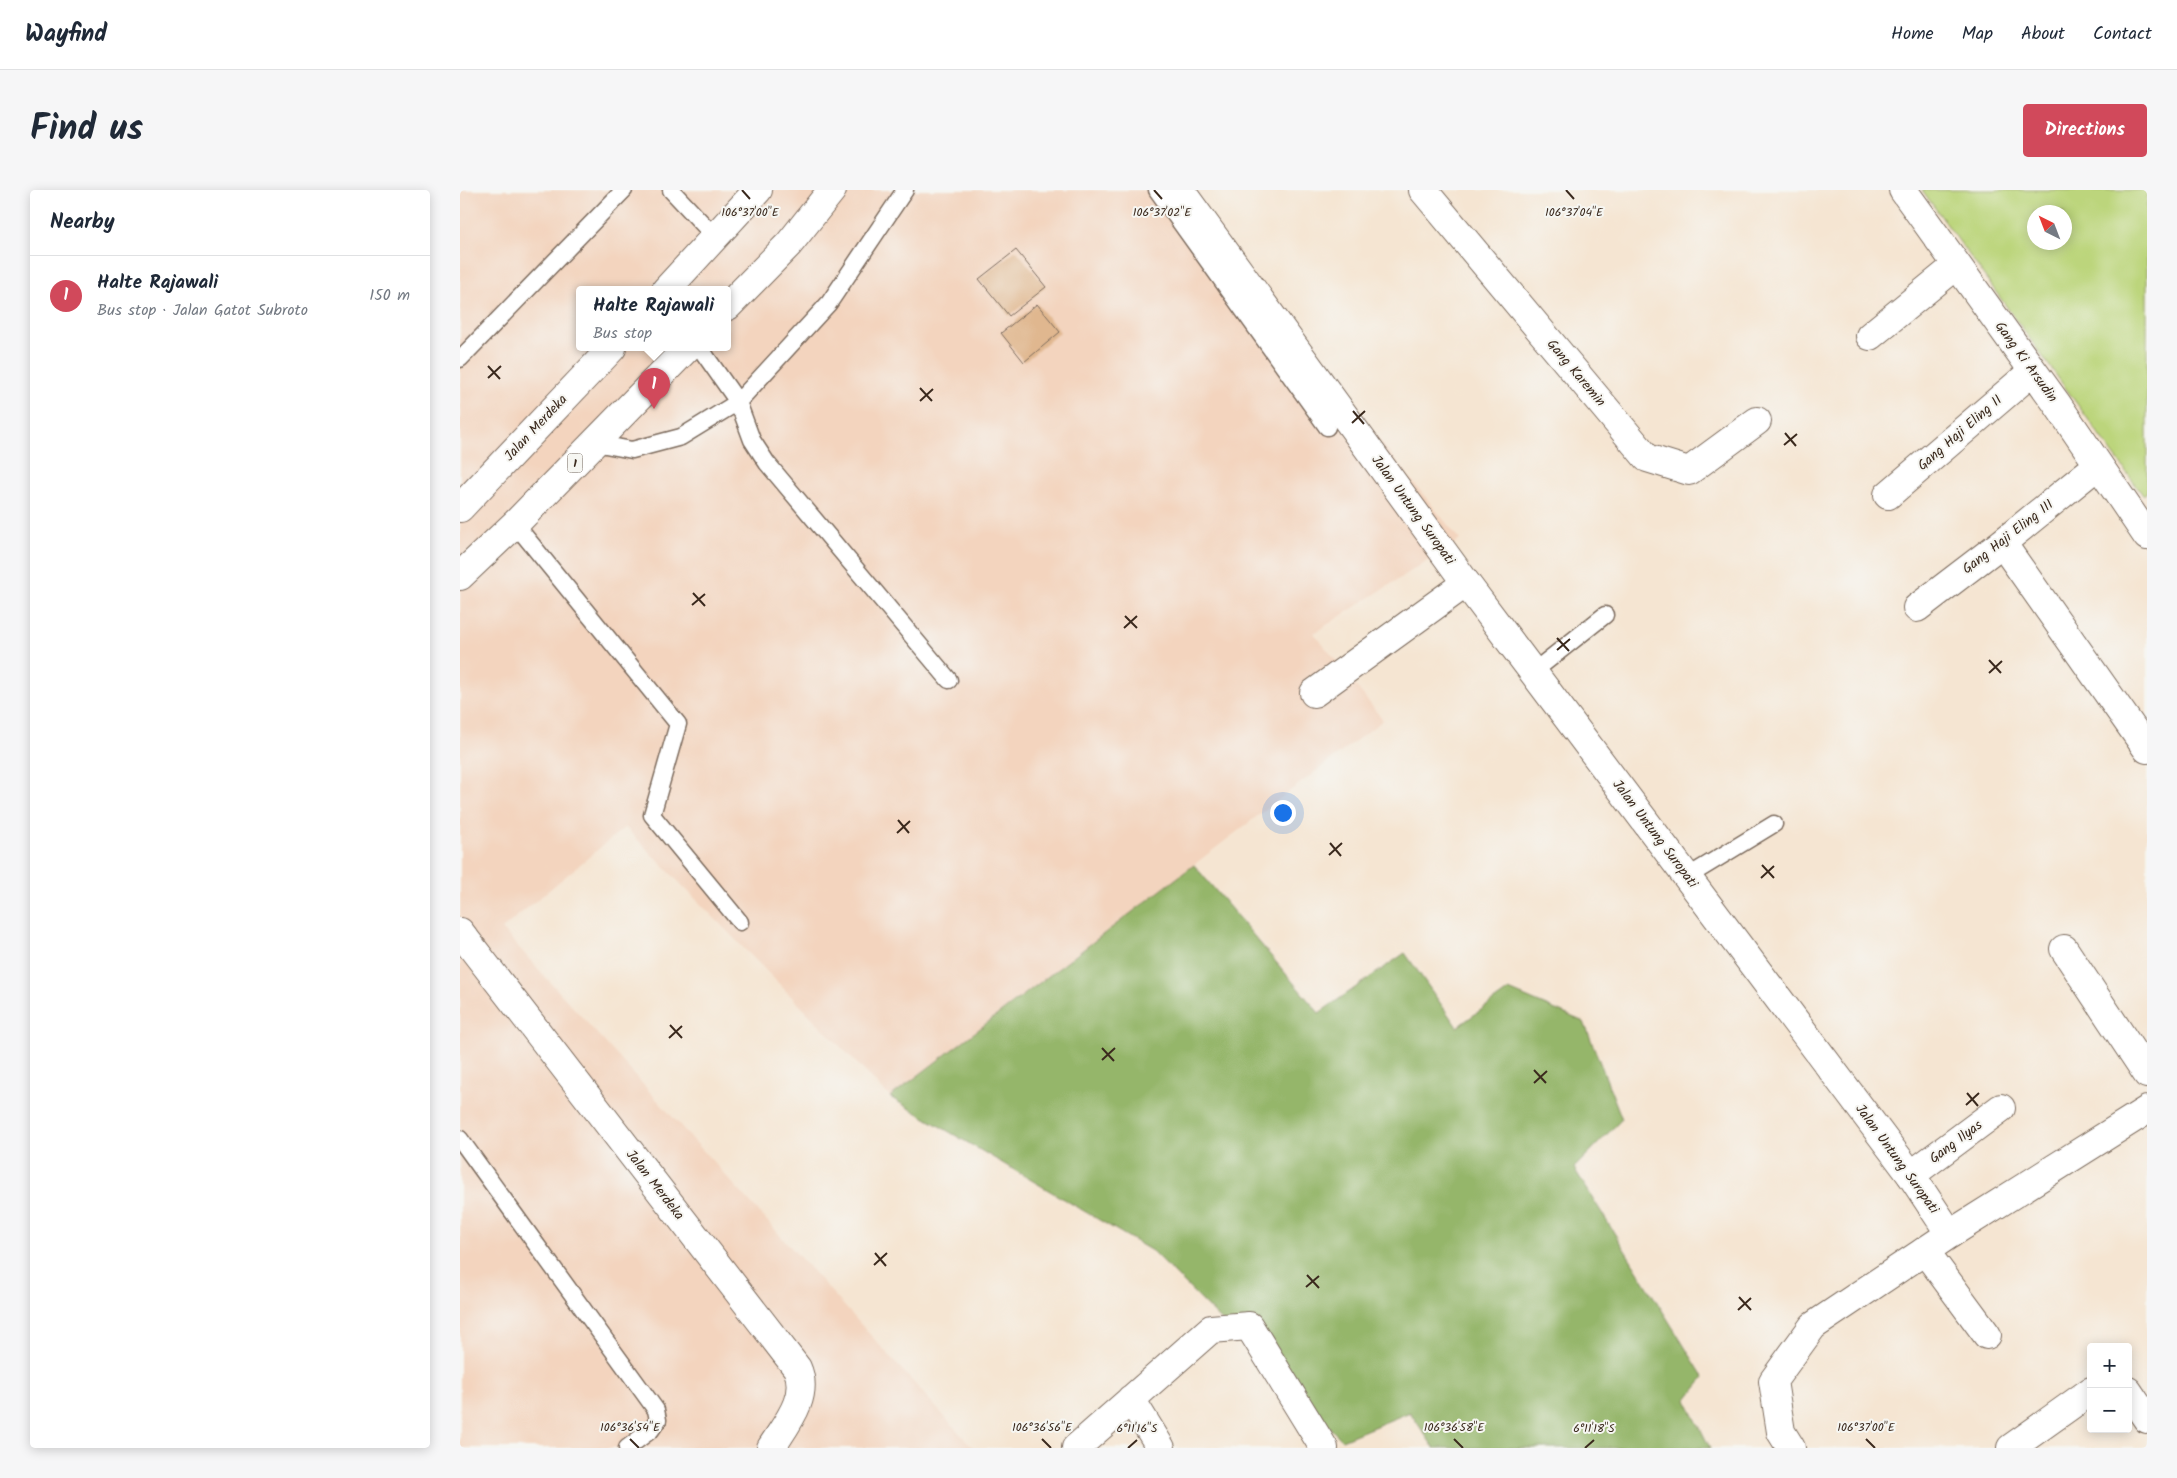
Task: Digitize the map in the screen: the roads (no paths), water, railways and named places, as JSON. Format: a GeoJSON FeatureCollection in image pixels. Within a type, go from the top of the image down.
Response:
{"type":"FeatureCollection","features":[{"type":"Feature","properties":{"kind":"main road"},"geometry":{"type":"LineString","coordinates":[[670,286],[716,238],[758,190]]}},
{"type":"Feature","properties":{"kind":"main road"},"geometry":{"type":"LineString","coordinates":[[731,303],[789,244],[832,190]]}},
{"type":"Feature","properties":{"kind":"main road","name":"Jalan Untung Suropati"},"geometry":{"type":"LineString","coordinates":[[1180,190],[1466,583],[1911,1175],[1950,1234]]}},
{"type":"Feature","properties":{"kind":"main road","name":"Gang Karemin"},"geometry":{"type":"LineString","coordinates":[[1423,190],[1647,458],[1689,471],[1757,421]]}},
{"type":"Feature","properties":{"kind":"main road","name":"Gang Ki Arsudin"},"geometry":{"type":"LineString","coordinates":[[1903,190],[2033,370],[2147,536]]}},
{"type":"Feature","properties":{"kind":"main road"},"geometry":{"type":"LineString","coordinates":[[1870,336],[1957,265]]}},
{"type":"Feature","properties":{"kind":"main road","name":"Jalan Merdeka"},"geometry":{"type":"LineString","coordinates":[[460,508],[609,351]]}},
{"type":"Feature","properties":{"kind":"main road","name":"1"},"geometry":{"type":"LineString","coordinates":[[460,576],[515,524],[684,351]]}},
{"type":"Feature","properties":{"kind":"main road","name":"Gang Haji Eling II"},"geometry":{"type":"LineString","coordinates":[[1888,495],[2033,370]]}},
{"type":"Feature","properties":{"kind":"main road","name":"Gang Haji Eling III"},"geometry":{"type":"LineString","coordinates":[[1918,608],[2098,465]]}},
{"type":"Feature","properties":{"kind":"main road"},"geometry":{"type":"LineString","coordinates":[[2002,543],[2147,749]]}},
{"type":"Feature","properties":{"kind":"main road"},"geometry":{"type":"LineString","coordinates":[[1314,693],[1466,583]]}},
{"type":"Feature","properties":{"kind":"main road","name":"Jalan Merdeka"},"geometry":{"type":"LineString","coordinates":[[460,932],[796,1368],[801,1378],[800,1395],[796,1406],[771,1448]]}},
{"type":"Feature","properties":{"kind":"main road"},"geometry":{"type":"LineString","coordinates":[[2064,949],[2147,1074]]}},
{"type":"Feature","properties":{"kind":"main road","name":"Gang Ilyas"},"geometry":{"type":"LineString","coordinates":[[1911,1175],[2001,1108]]}},
{"type":"Feature","properties":{"kind":"main road"},"geometry":{"type":"LineString","coordinates":[[1791,1448],[1782,1432],[1773,1381],[1813,1326],[1950,1234],[2147,1110]]}},
{"type":"Feature","properties":{"kind":"main road"},"geometry":{"type":"LineString","coordinates":[[1925,1251],[1987,1335]]}},
{"type":"Feature","properties":{"kind":"main road"},"geometry":{"type":"LineString","coordinates":[[1076,1448],[1211,1329],[1249,1326],[1324,1448]]}},
{"type":"Feature","properties":{"kind":"main road"},"geometry":{"type":"LineString","coordinates":[[2011,1448],[2087,1394]]}},
{"type":"Feature","properties":{"kind":"main road"},"geometry":{"type":"LineString","coordinates":[[2132,1398],[2147,1419]]}},
{"type":"Feature","properties":{"kind":"main road"},"geometry":{"type":"LineString","coordinates":[[1131,1399],[1161,1448]]}},
{"type":"Feature","properties":{"kind":"lane"},"geometry":{"type":"LineString","coordinates":[[460,359],[624,190]]}},
{"type":"Feature","properties":{"kind":"lane"},"geometry":{"type":"LineString","coordinates":[[671,190],[716,238]]}},
{"type":"Feature","properties":{"kind":"lane"},"geometry":{"type":"LineString","coordinates":[[595,443],[632,450],[681,437],[738,402],[828,303],[905,190]]}},
{"type":"Feature","properties":{"kind":"lane"},"geometry":{"type":"LineString","coordinates":[[1157,190],[1327,427]]}},
{"type":"Feature","properties":{"kind":"lane"},"geometry":{"type":"LineString","coordinates":[[702,351],[738,402],[752,440],[767,463],[949,680]]}},
{"type":"Feature","properties":{"kind":"lane"},"geometry":{"type":"LineString","coordinates":[[515,524],[678,724],[652,815],[740,922]]}},
{"type":"Feature","properties":{"kind":"lane"},"geometry":{"type":"LineString","coordinates":[[1533,672],[1605,615]]}},
{"type":"Feature","properties":{"kind":"lane"},"geometry":{"type":"LineString","coordinates":[[1687,877],[1774,824]]}},
{"type":"Feature","properties":{"kind":"lane"},"geometry":{"type":"LineString","coordinates":[[460,1139],[656,1410],[658,1420],[651,1430],[627,1448]]}},
{"type":"Feature","properties":{"kind":"place","name":"Halte Rajawali"},"geometry":{"type":"Point","coordinates":[654,409]}}]}
